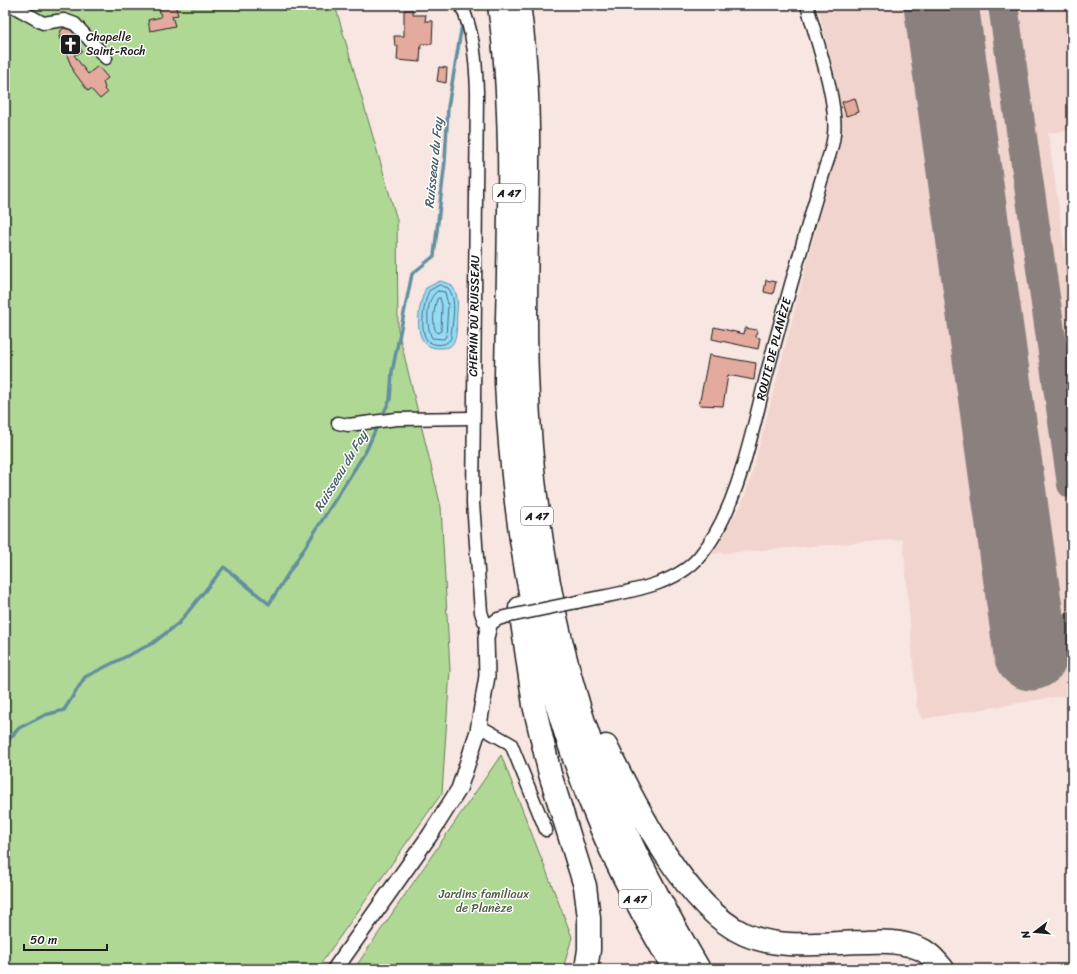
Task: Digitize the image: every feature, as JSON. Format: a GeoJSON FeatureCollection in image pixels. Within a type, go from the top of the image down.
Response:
{"type":"FeatureCollection","features":[{"type":"Feature","properties":{"kind":"highway","name":"A 47"},"geometry":{"type":"LineString","coordinates":[[499,5],[505,63],[508,139],[506,382],[512,477],[530,597],[544,659],[576,760],[601,827],[634,897],[674,969]]}},
{"type":"Feature","properties":{"kind":"highway","name":"A 47"},"geometry":{"type":"LineString","coordinates":[[519,5],[523,32],[529,123],[526,373],[531,465],[541,542],[555,620],[591,742],[628,836],[666,912],[699,969]]}},
{"type":"Feature","properties":{"kind":"highway"},"geometry":{"type":"LineString","coordinates":[[521,541],[515,571],[524,642],[534,705],[550,774],[585,886],[589,918],[586,969]]}},
{"type":"Feature","properties":{"kind":"highway"},"geometry":{"type":"LineString","coordinates":[[567,660],[582,685],[600,735],[658,844],[696,895],[719,918],[743,933],[768,942],[790,944],[893,941],[919,948],[936,960],[943,969]]}},
{"type":"Feature","properties":{"kind":"street"},"geometry":{"type":"LineString","coordinates":[[11,5],[44,23],[64,20],[75,24],[106,58]]}},
{"type":"Feature","properties":{"kind":"street","name":"ROUTE DE PLANÈZE"},"geometry":{"type":"LineString","coordinates":[[489,625],[498,619],[505,617],[651,586],[676,576],[699,557],[712,538],[728,508],[748,449],[780,324],[811,213],[832,148],[835,132],[829,88],[807,5]]}},
{"type":"Feature","properties":{"kind":"street","name":"CHEMIN DU RUISSEAU"},"geometry":{"type":"LineString","coordinates":[[463,9],[476,68],[477,101],[473,504],[481,612],[484,621],[489,625]]}},
{"type":"Feature","properties":{"kind":"street"},"geometry":{"type":"LineString","coordinates":[[338,423],[348,425],[379,421],[473,418]]}},
{"type":"Feature","properties":{"kind":"street"},"geometry":{"type":"LineString","coordinates":[[335,969],[430,835],[459,789],[479,726],[487,676],[486,638],[489,625]]}},
{"type":"Feature","properties":{"kind":"street"},"geometry":{"type":"LineString","coordinates":[[479,726],[511,744],[546,830]]}},
{"type":"Feature","properties":{"kind":"shaded area"},"geometry":{"type":"Polygon","coordinates":[[[817,5],[1072,5],[1072,130],[1048,133],[1072,300],[1072,694],[922,719],[917,708],[903,539],[711,554],[742,504],[751,478],[842,129],[837,82],[817,5]]]}},
{"type":"Feature","properties":{"kind":"green space"},"geometry":{"type":"Polygon","coordinates":[[[5,5],[335,5],[397,220],[398,330],[441,507],[450,670],[442,793],[317,969],[5,969],[5,5]]]}},
{"type":"Feature","properties":{"kind":"green space","name":"Jardins familiaux de Planèze"},"geometry":{"type":"Polygon","coordinates":[[[501,755],[572,937],[563,969],[354,969],[501,755]]]}},
{"type":"Feature","properties":{"kind":"water"},"geometry":{"type":"Polygon","coordinates":[[[440,281],[450,284],[455,290],[457,297],[455,340],[452,345],[445,348],[430,346],[424,341],[420,334],[419,325],[419,315],[426,288],[440,281]]]}},
{"type":"Feature","properties":{"kind":"building"},"geometry":{"type":"Polygon","coordinates":[[[158,5],[175,5],[178,15],[172,16],[175,26],[150,31],[148,20],[161,17],[158,5]]]}},
{"type":"Feature","properties":{"kind":"building"},"geometry":{"type":"Polygon","coordinates":[[[404,10],[413,10],[413,15],[426,15],[425,21],[433,21],[432,44],[421,44],[420,62],[397,60],[398,46],[395,46],[394,36],[404,36],[404,10]]]}},
{"type":"Feature","properties":{"kind":"building"},"geometry":{"type":"Polygon","coordinates":[[[64,28],[71,30],[76,36],[82,52],[74,55],[88,74],[98,66],[108,78],[103,82],[104,89],[107,93],[100,99],[91,89],[88,91],[74,72],[59,37],[61,30],[64,28]]]}},
{"type":"Feature","properties":{"kind":"building"},"geometry":{"type":"Polygon","coordinates":[[[439,67],[447,68],[446,83],[437,81],[439,67]]]}},
{"type":"Feature","properties":{"kind":"building"},"geometry":{"type":"Polygon","coordinates":[[[855,98],[859,112],[846,116],[842,102],[855,98]]]}},
{"type":"Feature","properties":{"kind":"building"},"geometry":{"type":"Polygon","coordinates":[[[766,280],[776,282],[773,294],[764,292],[766,280]]]}},
{"type":"Feature","properties":{"kind":"building"},"geometry":{"type":"Polygon","coordinates":[[[714,327],[744,334],[745,328],[757,330],[756,337],[760,338],[758,349],[712,339],[714,327]]]}},
{"type":"Feature","properties":{"kind":"building"},"geometry":{"type":"Polygon","coordinates":[[[709,355],[756,363],[754,380],[728,375],[723,406],[699,405],[709,355]]]}},
{"type":"Feature","properties":{"kind":"waterway","name":"Ruisseau du Fay"},"geometry":{"type":"LineString","coordinates":[[381,418],[390,400],[392,372],[412,274],[434,256],[445,161],[448,107],[463,19]]}},
{"type":"Feature","properties":{"kind":"waterway","name":"Ruisseau du Fay"},"geometry":{"type":"LineString","coordinates":[[5,744],[19,728],[45,715],[64,710],[85,677],[153,643],[179,623],[224,567],[269,604],[366,451],[378,424]]}},
{"type":"Feature","properties":{"kind":"taxiway"},"geometry":{"type":"LineString","coordinates":[[1003,5],[1072,484]]}},
{"type":"Feature","properties":{"kind":"taxiway"},"geometry":{"type":"LineString","coordinates":[[1031,653],[1072,626]]}},
{"type":"Feature","properties":{"kind":"runway"},"geometry":{"type":"LineString","coordinates":[[941,5],[1031,653]]}},
{"type":"Feature","properties":{"kind":"place","name":"Chapelle Saint-Roch"},"geometry":{"type":"Point","coordinates":[71,44]}}]}
